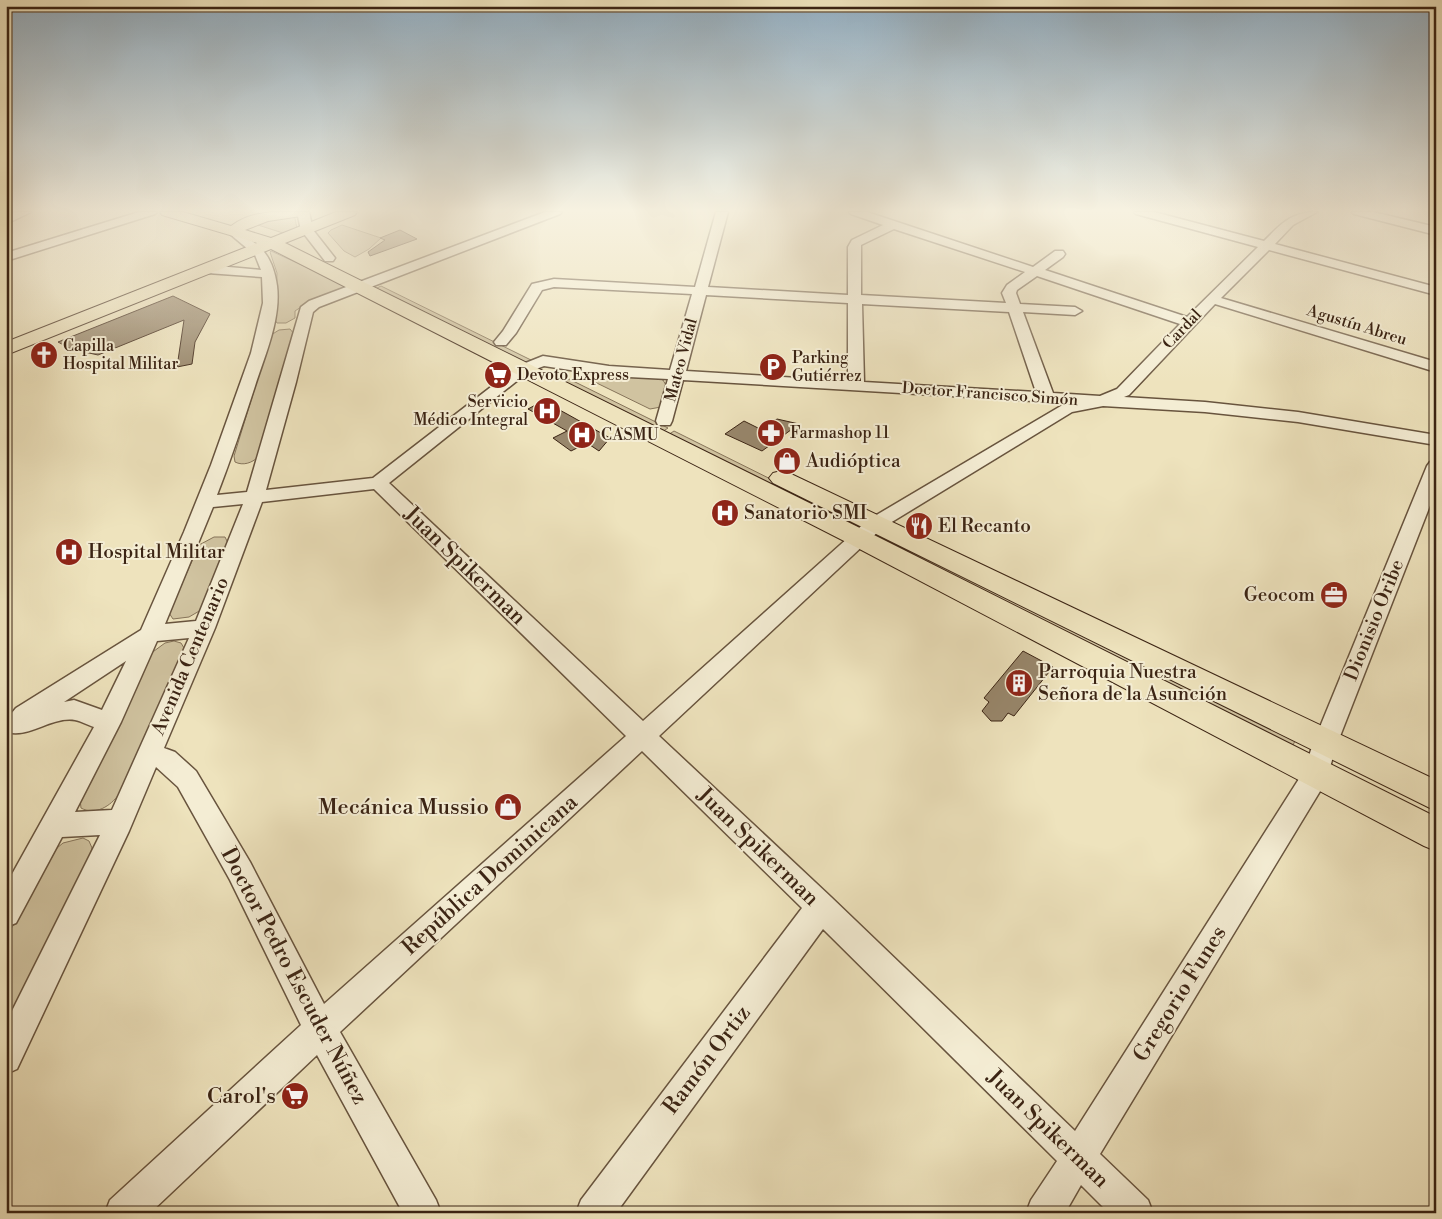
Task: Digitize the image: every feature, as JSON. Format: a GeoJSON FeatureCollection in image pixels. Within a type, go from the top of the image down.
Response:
{"type":"FeatureCollection","features":[{"type":"Feature","properties":{"kind":"main road"},"geometry":{"type":"LineString","coordinates":[[6,349],[207,269]]}},
{"type":"Feature","properties":{"kind":"main road"},"geometry":{"type":"LineString","coordinates":[[333,269],[501,342],[533,365],[664,421],[1316,775],[1436,836]]}},
{"type":"Feature","properties":{"kind":"main road"},"geometry":{"type":"LineString","coordinates":[[346,269],[368,283],[867,531],[1436,796]]}},
{"type":"Feature","properties":{"kind":"street"},"geometry":{"type":"LineString","coordinates":[[207,269],[268,274]]}},
{"type":"Feature","properties":{"kind":"street"},"geometry":{"type":"LineString","coordinates":[[6,913],[56,825],[110,722],[151,634],[207,502],[266,328],[270,288],[269,269]]}},
{"type":"Feature","properties":{"kind":"street","name":"Avenida Centenario"},"geometry":{"type":"LineString","coordinates":[[6,1058],[120,822],[204,628],[255,497],[306,310],[309,307],[405,269]]}},
{"type":"Feature","properties":{"kind":"street","name":"Mateo Vidal"},"geometry":{"type":"LineString","coordinates":[[664,421],[706,269]]}},
{"type":"Feature","properties":{"kind":"street"},"geometry":{"type":"LineString","coordinates":[[854,269],[856,385]]}},
{"type":"Feature","properties":{"kind":"street"},"geometry":{"type":"LineString","coordinates":[[1026,269],[1189,322]]}},
{"type":"Feature","properties":{"kind":"street"},"geometry":{"type":"LineString","coordinates":[[1039,269],[1010,290],[1009,293],[1046,397],[1067,408]]}},
{"type":"Feature","properties":{"kind":"street","name":"Cardal"},"geometry":{"type":"LineString","coordinates":[[867,531],[1067,408],[1102,401],[1122,392],[1242,269]]}},
{"type":"Feature","properties":{"kind":"street"},"geometry":{"type":"LineString","coordinates":[[1354,269],[1436,291]]}},
{"type":"Feature","properties":{"kind":"street"},"geometry":{"type":"LineString","coordinates":[[501,342],[509,333],[537,288],[544,284],[1076,311]]}},
{"type":"Feature","properties":{"kind":"street","name":"Agustín Abreu"},"geometry":{"type":"LineString","coordinates":[[1211,299],[1436,367]]}},
{"type":"Feature","properties":{"kind":"street"},"geometry":{"type":"LineString","coordinates":[[266,328],[302,325]]}},
{"type":"Feature","properties":{"kind":"street"},"geometry":{"type":"LineString","coordinates":[[207,502],[378,482],[533,365]]}},
{"type":"Feature","properties":{"kind":"street","name":"Doctor Francisco Simón"},"geometry":{"type":"LineString","coordinates":[[533,365],[1249,411],[1436,440]]}},
{"type":"Feature","properties":{"kind":"street","name":"Dionisio Oribe"},"geometry":{"type":"LineString","coordinates":[[1316,775],[1325,744],[1435,468]]}},
{"type":"Feature","properties":{"kind":"street","name":"Juan Spikerman"},"geometry":{"type":"LineString","coordinates":[[378,482],[1135,1213]]}},
{"type":"Feature","properties":{"kind":"street","name":"República Dominicana"},"geometry":{"type":"LineString","coordinates":[[123,1213],[286,1063],[320,1029],[867,531]]}},
{"type":"Feature","properties":{"kind":"street"},"geometry":{"type":"LineString","coordinates":[[11,728],[24,715],[151,634],[204,628]]}},
{"type":"Feature","properties":{"kind":"street"},"geometry":{"type":"LineString","coordinates":[[11,728],[52,713],[74,710],[110,722]]}},
{"type":"Feature","properties":{"kind":"street","name":"Doctor Pedro Escuder Núñez"},"geometry":{"type":"LineString","coordinates":[[150,754],[166,760],[187,779],[240,872],[320,1029],[423,1213]]}},
{"type":"Feature","properties":{"kind":"street","name":"Gregorio Funes"},"geometry":{"type":"LineString","coordinates":[[1044,1213],[1316,775]]}},
{"type":"Feature","properties":{"kind":"street"},"geometry":{"type":"LineString","coordinates":[[56,825],[120,822]]}},
{"type":"Feature","properties":{"kind":"street","name":"Ramón Ortiz"},"geometry":{"type":"LineString","coordinates":[[594,1213],[820,907]]}},
{"type":"Feature","properties":{"kind":"shaded area"},"geometry":{"type":"Polygon","coordinates":[[[276,269],[310,269],[343,284],[344,287],[307,303],[295,311],[295,318],[286,323],[277,323],[275,320],[276,269]]]}},
{"type":"Feature","properties":{"kind":"shaded area"},"geometry":{"type":"Polygon","coordinates":[[[381,286],[533,361],[527,365],[375,289],[381,286]]]}},
{"type":"Feature","properties":{"kind":"shaded area"},"geometry":{"type":"Polygon","coordinates":[[[290,329],[294,334],[258,457],[247,463],[235,462],[234,456],[271,335],[279,330],[290,329]]]}},
{"type":"Feature","properties":{"kind":"shaded area"},"geometry":{"type":"Polygon","coordinates":[[[566,368],[601,374],[654,377],[663,380],[667,387],[661,407],[650,409],[566,368]]]}},
{"type":"Feature","properties":{"kind":"shaded area"},"geometry":{"type":"Polygon","coordinates":[[[569,379],[668,428],[662,432],[564,383],[569,379]]]}},
{"type":"Feature","properties":{"kind":"shaded area"},"geometry":{"type":"Polygon","coordinates":[[[674,431],[857,522],[850,527],[668,435],[674,431]]]}},
{"type":"Feature","properties":{"kind":"shaded area"},"geometry":{"type":"Polygon","coordinates":[[[214,537],[225,537],[228,543],[201,610],[189,617],[173,619],[169,613],[199,545],[214,537]]]}},
{"type":"Feature","properties":{"kind":"shaded area"},"geometry":{"type":"Polygon","coordinates":[[[891,538],[1296,739],[1290,751],[884,545],[891,538]]]}},
{"type":"Feature","properties":{"kind":"shaded area"},"geometry":{"type":"Polygon","coordinates":[[[174,641],[181,643],[184,652],[119,794],[107,806],[97,810],[92,811],[81,808],[80,799],[150,654],[165,643],[174,641]]]}},
{"type":"Feature","properties":{"kind":"shaded area"},"geometry":{"type":"Polygon","coordinates":[[[83,838],[89,841],[92,848],[90,856],[6,1024],[6,938],[57,848],[63,843],[83,838]]]}},
{"type":"Feature","properties":{"kind":"building"},"geometry":{"type":"Polygon","coordinates":[[[173,296],[210,314],[195,342],[192,364],[177,367],[184,320],[98,355],[71,349],[58,342],[173,296]]]}},
{"type":"Feature","properties":{"kind":"building","name":"CASMU"},"geometry":{"type":"Polygon","coordinates":[[[543,401],[610,438],[599,451],[587,443],[571,451],[553,438],[567,431],[528,409],[543,401]]]}},
{"type":"Feature","properties":{"kind":"building","name":"Farmashop 11"},"geometry":{"type":"Polygon","coordinates":[[[777,419],[799,424],[762,451],[725,434],[744,421],[762,430],[777,419]]]}},
{"type":"Feature","properties":{"kind":"building","name":"Parroquia Nuestra Señora de la Asunción"},"geometry":{"type":"Polygon","coordinates":[[[1023,651],[1053,667],[1014,716],[1008,713],[1002,721],[991,721],[982,711],[989,702],[984,698],[1023,651]]]}},
{"type":"Feature","properties":{"kind":"place","name":"Capilla Hospital Militar"},"geometry":{"type":"Point","coordinates":[44,355]}},
{"type":"Feature","properties":{"kind":"place","name":"Parking Gutiérrez"},"geometry":{"type":"Point","coordinates":[773,367]}},
{"type":"Feature","properties":{"kind":"place","name":"Devoto Express"},"geometry":{"type":"Point","coordinates":[498,375]}},
{"type":"Feature","properties":{"kind":"place","name":"Servicio Médico Integral"},"geometry":{"type":"Point","coordinates":[547,411]}},
{"type":"Feature","properties":{"kind":"place","name":"Farmashop 11"},"geometry":{"type":"Point","coordinates":[771,433]}},
{"type":"Feature","properties":{"kind":"place","name":"CASMU"},"geometry":{"type":"Point","coordinates":[582,435]}},
{"type":"Feature","properties":{"kind":"place","name":"Audióptica"},"geometry":{"type":"Point","coordinates":[787,461]}},
{"type":"Feature","properties":{"kind":"place","name":"Sanatorio SMI"},"geometry":{"type":"Point","coordinates":[725,513]}},
{"type":"Feature","properties":{"kind":"place","name":"El Recanto"},"geometry":{"type":"Point","coordinates":[919,526]}},
{"type":"Feature","properties":{"kind":"place","name":"Hospital Militar"},"geometry":{"type":"Point","coordinates":[69,552]}},
{"type":"Feature","properties":{"kind":"place","name":"Geocom"},"geometry":{"type":"Point","coordinates":[1334,595]}},
{"type":"Feature","properties":{"kind":"place","name":"Parroquia Nuestra Señora de la Asunción"},"geometry":{"type":"Point","coordinates":[1019,683]}},
{"type":"Feature","properties":{"kind":"place","name":"Mecánica Mussio"},"geometry":{"type":"Point","coordinates":[508,807]}},
{"type":"Feature","properties":{"kind":"place","name":"Carol's"},"geometry":{"type":"Point","coordinates":[295,1096]}}]}
